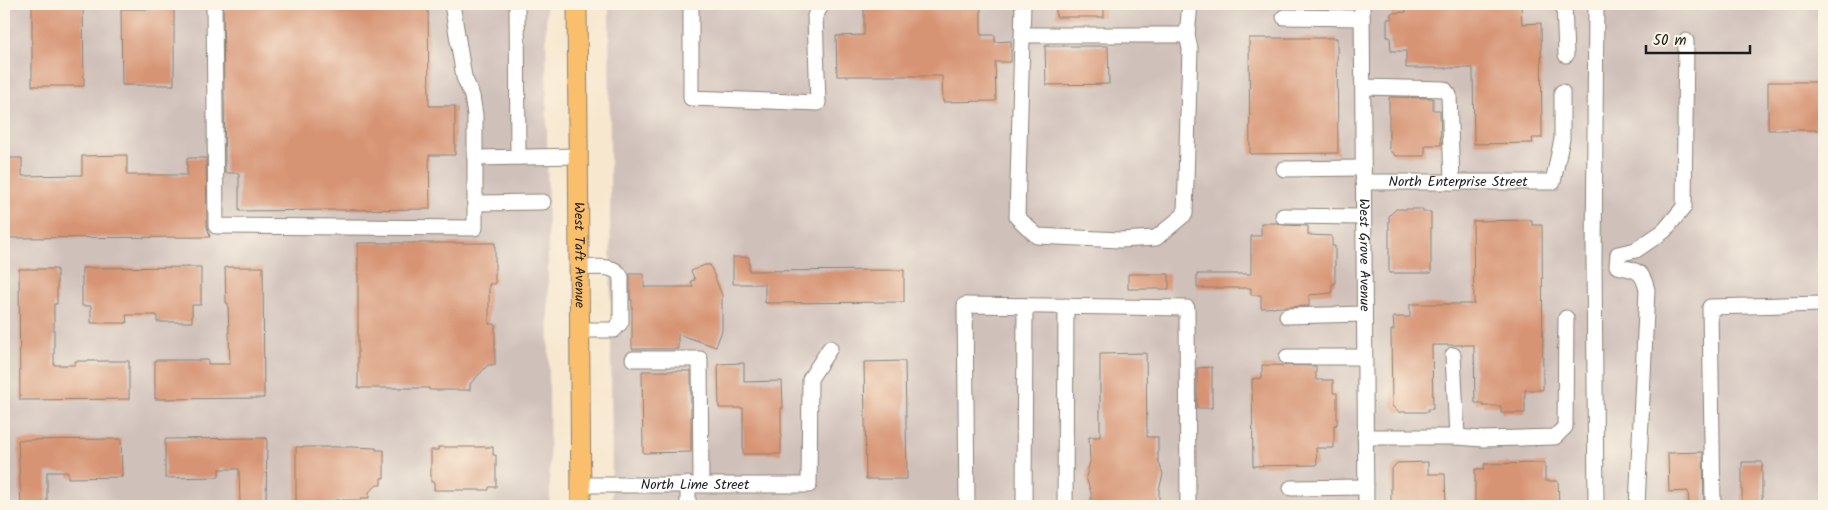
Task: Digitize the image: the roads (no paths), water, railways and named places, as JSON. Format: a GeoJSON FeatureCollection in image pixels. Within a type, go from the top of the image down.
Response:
{"type":"FeatureCollection","features":[{"type":"Feature","properties":{"kind":"main road","name":"West Taft Avenue"},"geometry":{"type":"LineString","coordinates":[[577,4],[582,506]]}},
{"type":"Feature","properties":{"kind":"street"},"geometry":{"type":"LineString","coordinates":[[214,4],[216,226],[475,228],[475,115],[472,96],[464,77],[452,4]]}},
{"type":"Feature","properties":{"kind":"street"},"geometry":{"type":"LineString","coordinates":[[517,4],[518,157]]}},
{"type":"Feature","properties":{"kind":"street"},"geometry":{"type":"LineString","coordinates":[[692,4],[691,98],[818,103],[815,16],[822,4]]}},
{"type":"Feature","properties":{"kind":"street"},"geometry":{"type":"LineString","coordinates":[[1023,4],[1018,217],[1037,236],[1120,240],[1156,238],[1185,214],[1190,49],[1187,35],[1190,4]]}},
{"type":"Feature","properties":{"kind":"street"},"geometry":{"type":"LineString","coordinates":[[1564,4],[1566,55]]}},
{"type":"Feature","properties":{"kind":"street"},"geometry":{"type":"LineString","coordinates":[[1596,4],[1594,269],[1596,506]]}},
{"type":"Feature","properties":{"kind":"street"},"geometry":{"type":"LineString","coordinates":[[1284,17],[1362,11]]}},
{"type":"Feature","properties":{"kind":"street","name":"West Grove Avenue"},"geometry":{"type":"LineString","coordinates":[[1362,11],[1366,506]]}},
{"type":"Feature","properties":{"kind":"street"},"geometry":{"type":"LineString","coordinates":[[1023,35],[1187,35]]}},
{"type":"Feature","properties":{"kind":"street"},"geometry":{"type":"LineString","coordinates":[[1637,506],[1647,290],[1644,277],[1636,271],[1617,266],[1618,254],[1636,250],[1664,232],[1684,207],[1686,41]]}},
{"type":"Feature","properties":{"kind":"street"},"geometry":{"type":"LineString","coordinates":[[1363,87],[1444,89],[1449,95],[1452,182]]}},
{"type":"Feature","properties":{"kind":"street","name":"North Enterprise Street"},"geometry":{"type":"LineString","coordinates":[[1284,169],[1452,182],[1553,182],[1562,139],[1562,92]]}},
{"type":"Feature","properties":{"kind":"street"},"geometry":{"type":"LineString","coordinates":[[476,158],[578,156]]}},
{"type":"Feature","properties":{"kind":"street"},"geometry":{"type":"LineString","coordinates":[[475,203],[543,202]]}},
{"type":"Feature","properties":{"kind":"street"},"geometry":{"type":"LineString","coordinates":[[1283,216],[1364,217]]}},
{"type":"Feature","properties":{"kind":"street"},"geometry":{"type":"LineString","coordinates":[[580,268],[614,268],[621,277],[621,322],[614,330],[580,330]]}},
{"type":"Feature","properties":{"kind":"street"},"geometry":{"type":"LineString","coordinates":[[1713,506],[1710,307],[1824,304]]}},
{"type":"Feature","properties":{"kind":"street"},"geometry":{"type":"LineString","coordinates":[[967,506],[966,305],[1188,308],[1188,506]]}},
{"type":"Feature","properties":{"kind":"street"},"geometry":{"type":"LineString","coordinates":[[1024,506],[1025,306]]}},
{"type":"Feature","properties":{"kind":"street"},"geometry":{"type":"LineString","coordinates":[[1065,506],[1066,306]]}},
{"type":"Feature","properties":{"kind":"street"},"geometry":{"type":"LineString","coordinates":[[1287,316],[1364,314]]}},
{"type":"Feature","properties":{"kind":"street"},"geometry":{"type":"LineString","coordinates":[[1365,437],[1457,437],[1483,439],[1555,436],[1565,427],[1566,318]]}},
{"type":"Feature","properties":{"kind":"street","name":"North Lime Street"},"geometry":{"type":"LineString","coordinates":[[581,485],[809,485],[810,379],[830,348]]}},
{"type":"Feature","properties":{"kind":"street"},"geometry":{"type":"LineString","coordinates":[[1453,354],[1457,437]]}},
{"type":"Feature","properties":{"kind":"street"},"geometry":{"type":"LineString","coordinates":[[1287,357],[1364,357]]}},
{"type":"Feature","properties":{"kind":"street"},"geometry":{"type":"LineString","coordinates":[[633,359],[700,359],[694,484],[688,506]]}},
{"type":"Feature","properties":{"kind":"street"},"geometry":{"type":"LineString","coordinates":[[1291,488],[1366,487]]}}]}
